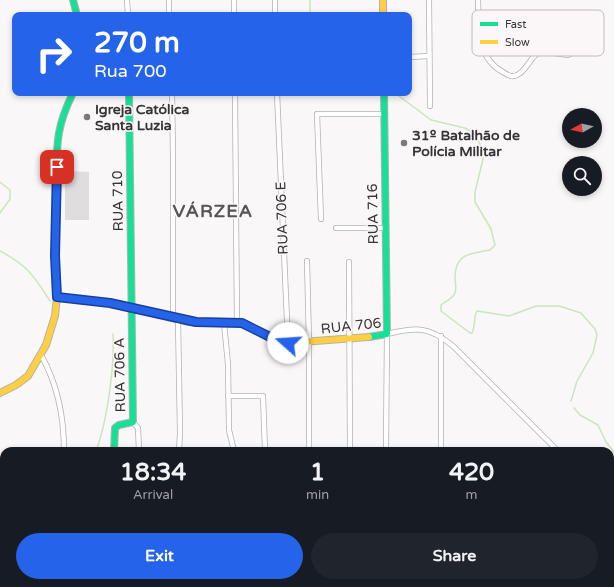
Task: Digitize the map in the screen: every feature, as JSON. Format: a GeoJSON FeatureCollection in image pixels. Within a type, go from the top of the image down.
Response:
{"type":"FeatureCollection","features":[{"type":"Feature","properties":{"kind":"street"},"geometry":{"type":"LineString","coordinates":[[73,0],[75,12]]}},
{"type":"Feature","properties":{"kind":"street"},"geometry":{"type":"LineString","coordinates":[[128,0],[128,12]]}},
{"type":"Feature","properties":{"kind":"street"},"geometry":{"type":"LineString","coordinates":[[169,0],[169,12]]}},
{"type":"Feature","properties":{"kind":"street"},"geometry":{"type":"LineString","coordinates":[[234,0],[234,12]]}},
{"type":"Feature","properties":{"kind":"street"},"geometry":{"type":"LineString","coordinates":[[275,0],[275,12]]}},
{"type":"Feature","properties":{"kind":"street"},"geometry":{"type":"LineString","coordinates":[[382,0],[383,12]]}},
{"type":"Feature","properties":{"kind":"street"},"geometry":{"type":"LineString","coordinates":[[429,0],[430,106]]}},
{"type":"Feature","properties":{"kind":"street"},"geometry":{"type":"LineString","coordinates":[[478,0],[479,10]]}},
{"type":"Feature","properties":{"kind":"street"},"geometry":{"type":"LineString","coordinates":[[412,58],[430,56]]}},
{"type":"Feature","properties":{"kind":"street"},"geometry":{"type":"LineString","coordinates":[[486,56],[499,70],[515,76],[521,73],[530,60],[535,56]]}},
{"type":"Feature","properties":{"kind":"street"},"geometry":{"type":"LineString","coordinates":[[0,393],[16,385],[28,376],[41,355],[55,316],[57,297],[55,256],[57,135],[62,113],[71,96]]}},
{"type":"Feature","properties":{"kind":"street","name":"RUA 710"},"geometry":{"type":"LineString","coordinates":[[129,96],[132,308]]}},
{"type":"Feature","properties":{"kind":"street"},"geometry":{"type":"LineString","coordinates":[[172,96],[175,319],[180,433],[179,447]]}},
{"type":"Feature","properties":{"kind":"street"},"geometry":{"type":"LineString","coordinates":[[235,96],[237,323]]}},
{"type":"Feature","properties":{"kind":"street","name":"RUA 706 E"},"geometry":{"type":"LineString","coordinates":[[277,96],[288,343]]}},
{"type":"Feature","properties":{"kind":"street","name":"RUA 716"},"geometry":{"type":"LineString","coordinates":[[384,96],[387,334]]}},
{"type":"Feature","properties":{"kind":"street"},"geometry":{"type":"LineString","coordinates":[[321,219],[317,114],[384,114]]}},
{"type":"Feature","properties":{"kind":"street"},"geometry":{"type":"LineString","coordinates":[[336,228],[386,228]]}},
{"type":"Feature","properties":{"kind":"street"},"geometry":{"type":"LineString","coordinates":[[307,261],[309,447]]}},
{"type":"Feature","properties":{"kind":"street"},"geometry":{"type":"LineString","coordinates":[[349,262],[350,447]]}},
{"type":"Feature","properties":{"kind":"street","name":"RUA 706"},"geometry":{"type":"LineString","coordinates":[[57,297],[110,303],[175,319],[196,322],[237,323],[246,325],[274,339],[288,343],[350,339],[422,330],[431,331],[441,336],[484,376],[554,447]]}},
{"type":"Feature","properties":{"kind":"street","name":"RUA 706 A"},"geometry":{"type":"LineString","coordinates":[[114,447],[115,428],[119,425],[133,422],[132,308]]}},
{"type":"Feature","properties":{"kind":"street"},"geometry":{"type":"LineString","coordinates":[[224,323],[229,430],[233,447]]}},
{"type":"Feature","properties":{"kind":"street"},"geometry":{"type":"LineString","coordinates":[[386,447],[387,334]]}},
{"type":"Feature","properties":{"kind":"street"},"geometry":{"type":"LineString","coordinates":[[441,336],[442,447]]}},
{"type":"Feature","properties":{"kind":"street"},"geometry":{"type":"LineString","coordinates":[[41,355],[48,368],[61,406],[64,427],[64,447]]}},
{"type":"Feature","properties":{"kind":"street"},"geometry":{"type":"LineString","coordinates":[[228,396],[263,396],[265,447]]}},
{"type":"Feature","properties":{"kind":"street"},"geometry":{"type":"LineString","coordinates":[[133,422],[138,428],[139,447]]}},
{"type":"Feature","properties":{"kind":"building"},"geometry":{"type":"Polygon","coordinates":[[[65,171],[89,172],[89,220],[65,220],[65,171]]]}},
{"type":"Feature","properties":{"kind":"waterway"},"geometry":{"type":"LineString","coordinates":[[310,0],[310,12]]}},
{"type":"Feature","properties":{"kind":"waterway"},"geometry":{"type":"LineString","coordinates":[[399,96],[431,120],[465,128],[476,135],[481,147],[483,159],[475,192],[475,202],[491,229],[495,245],[490,250],[470,254],[460,260],[455,271],[455,293],[441,305],[441,311],[470,333],[472,333],[474,327],[477,311],[509,316],[536,306],[559,306],[581,313],[595,329],[597,335],[593,353],[577,381],[571,401]]}},
{"type":"Feature","properties":{"kind":"waterway"},"geometry":{"type":"LineString","coordinates":[[0,182],[10,190],[10,199],[0,213]]}},
{"type":"Feature","properties":{"kind":"waterway"},"geometry":{"type":"LineString","coordinates":[[0,251],[23,266],[50,301]]}},
{"type":"Feature","properties":{"kind":"waterway"},"geometry":{"type":"LineString","coordinates":[[97,447],[107,409],[113,361],[113,334]]}},
{"type":"Feature","properties":{"kind":"waterway"},"geometry":{"type":"LineString","coordinates":[[574,408],[580,415],[598,425],[610,447]]}},
{"type":"Feature","properties":{"kind":"traffic: fast"},"geometry":{"type":"LineString","coordinates":[[73,0],[76,12]]}},
{"type":"Feature","properties":{"kind":"traffic: fast"},"geometry":{"type":"LineString","coordinates":[[56,186],[58,138],[63,117],[72,96]]}},
{"type":"Feature","properties":{"kind":"traffic: fast"},"geometry":{"type":"LineString","coordinates":[[114,447],[115,428],[119,425],[133,422],[129,96]]}},
{"type":"Feature","properties":{"kind":"traffic: fast"},"geometry":{"type":"LineString","coordinates":[[369,337],[387,334],[384,96]]}},
{"type":"Feature","properties":{"kind":"traffic: slow"},"geometry":{"type":"LineString","coordinates":[[383,0],[383,12]]}},
{"type":"Feature","properties":{"kind":"traffic: slow"},"geometry":{"type":"LineString","coordinates":[[0,393],[16,385],[28,376],[46,345],[55,316],[57,297],[55,256],[56,186]]}},
{"type":"Feature","properties":{"kind":"traffic: slow"},"geometry":{"type":"LineString","coordinates":[[57,297],[110,303],[189,322],[242,323],[274,339],[288,343],[369,337]]}},
{"type":"Feature","properties":{"kind":"place","name":"Igreja Católica Santa Luzia"},"geometry":{"type":"Point","coordinates":[87,117]}},
{"type":"Feature","properties":{"kind":"place","name":"31º Batalhão de Polícia Militar"},"geometry":{"type":"Point","coordinates":[404,143]}},
{"type":"Feature","properties":{"kind":"district","name":"VÁRZEA"},"geometry":{"type":"Point","coordinates":[213,211]}},
{"type":"Feature","properties":{"kind":"route"},"geometry":{"type":"LineString","coordinates":[[57,167],[55,256],[57,297],[110,303],[162,316],[196,322],[242,323],[251,326],[274,339],[288,343]]}}]}
